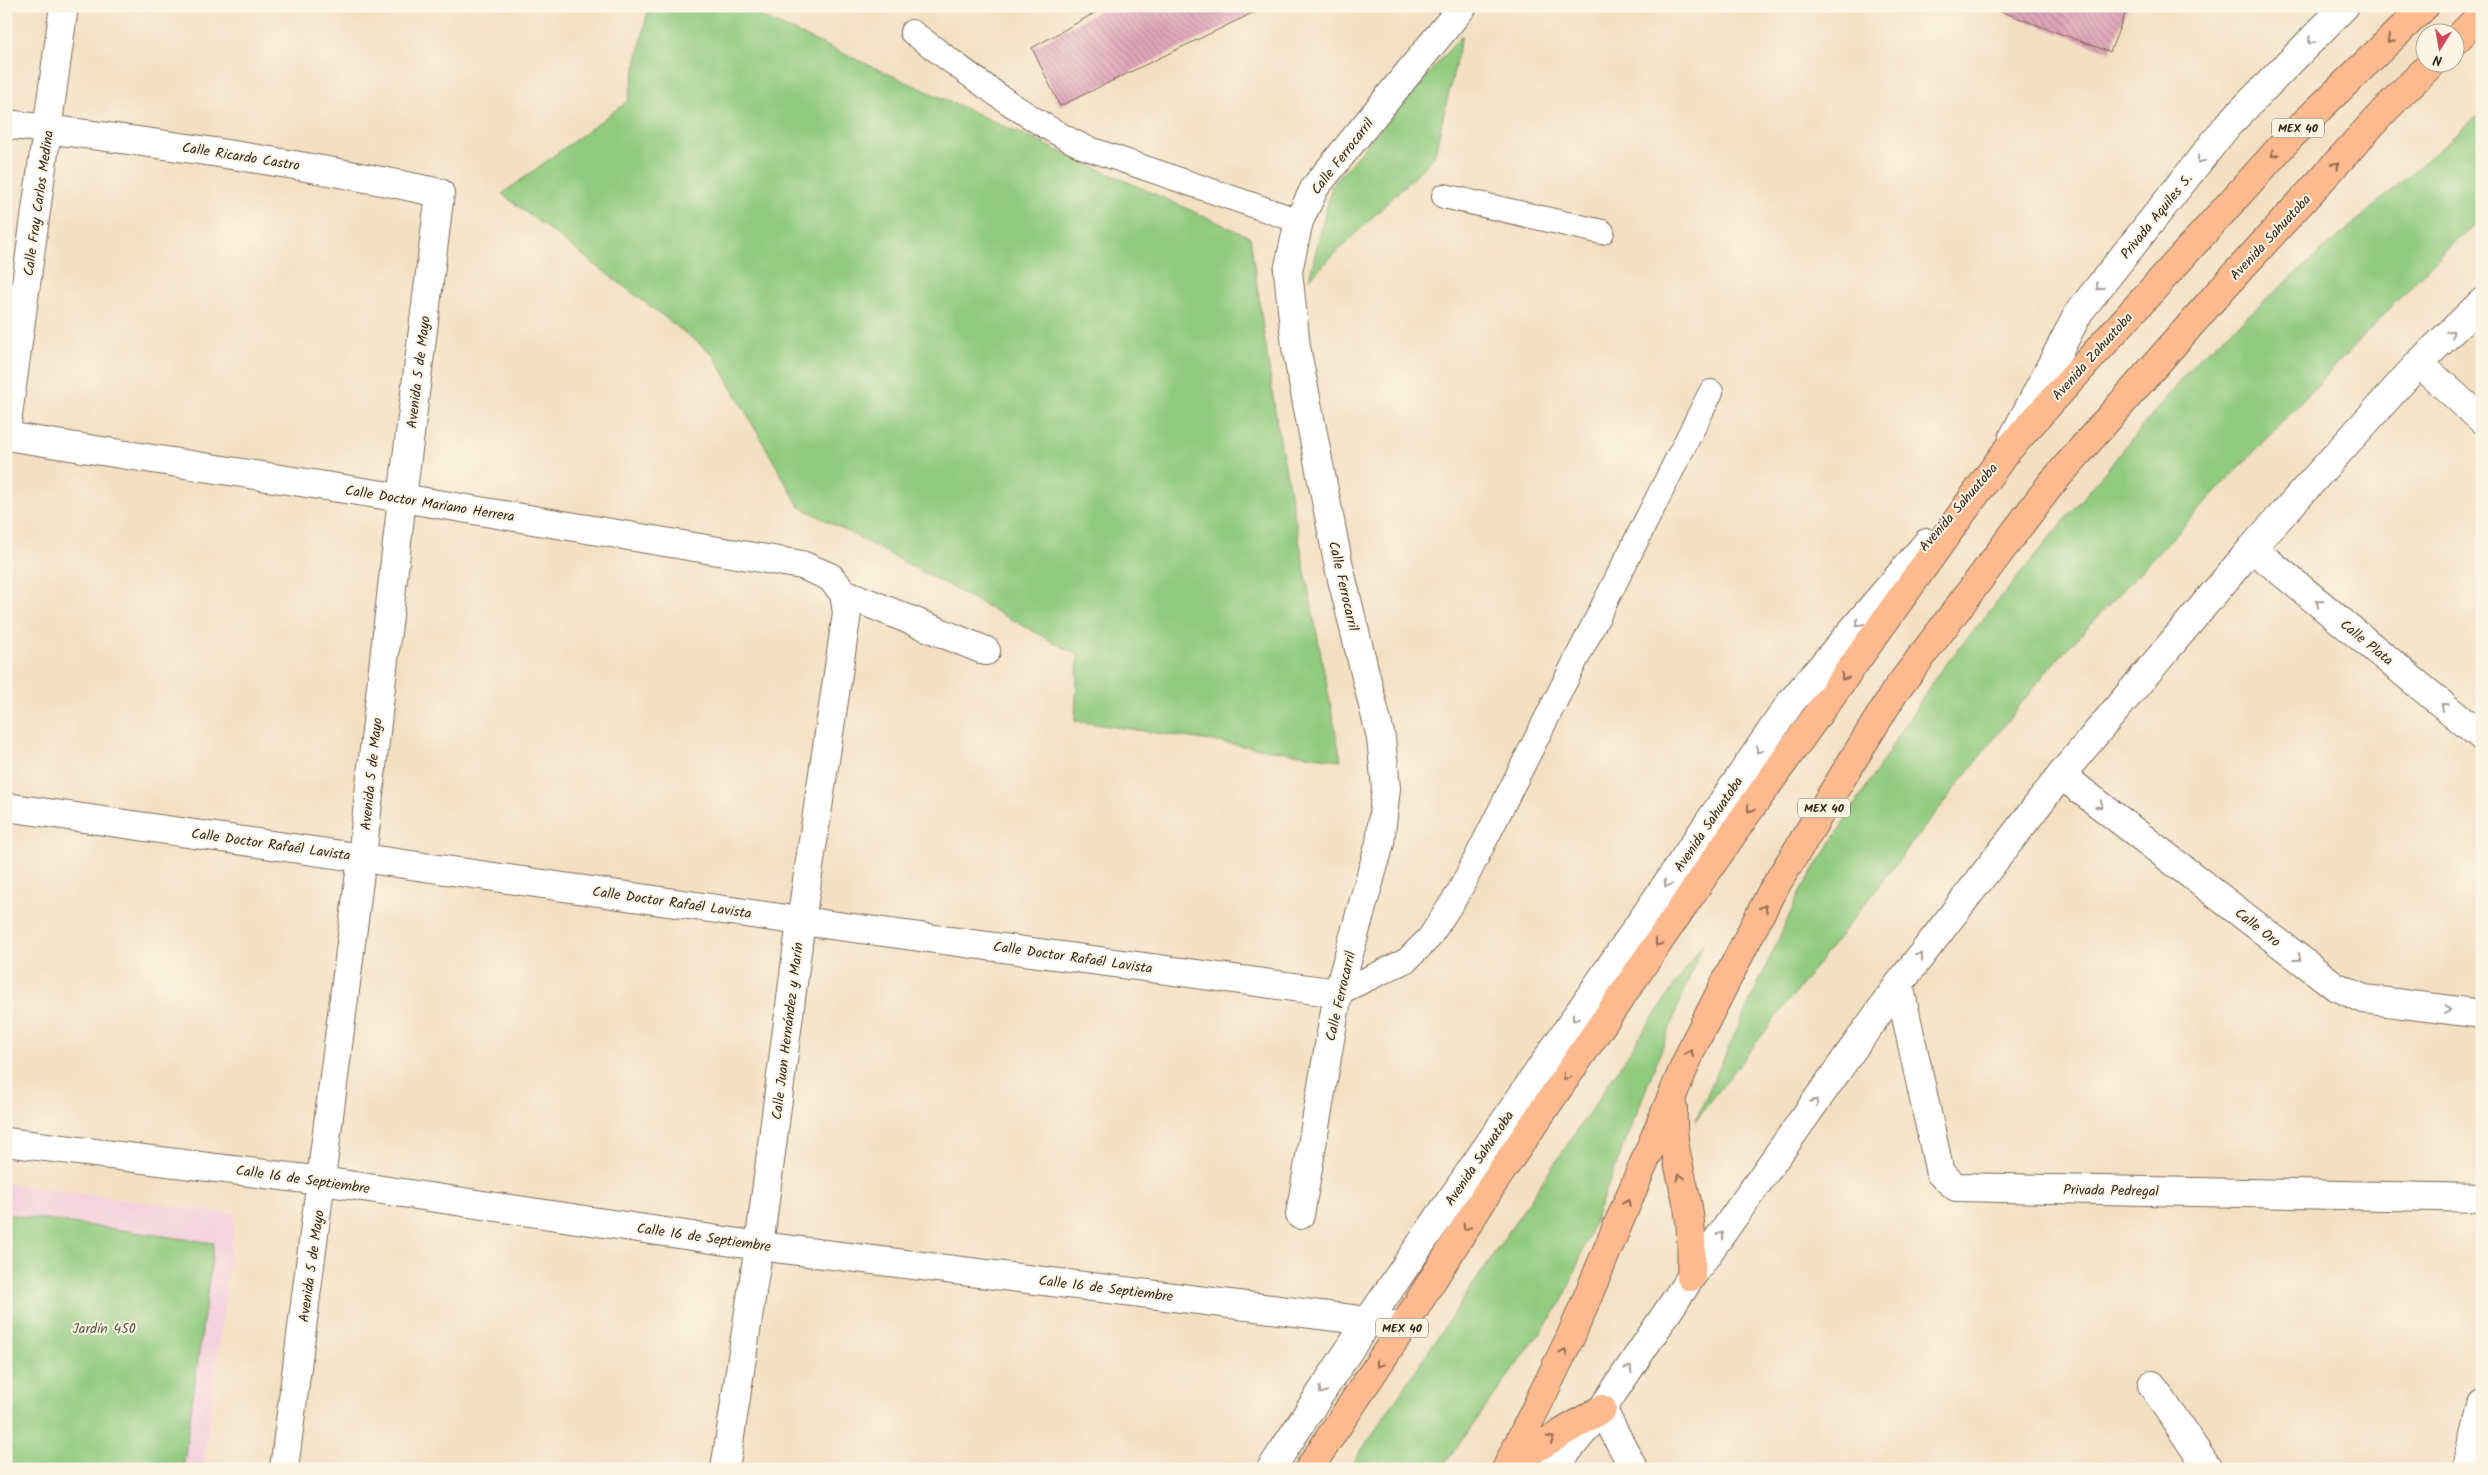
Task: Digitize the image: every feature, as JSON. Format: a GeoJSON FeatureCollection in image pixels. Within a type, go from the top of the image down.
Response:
{"type":"FeatureCollection","features":[{"type":"Feature","properties":{"kind":"main road","name":"Avenida Zahuatoba"},"geometry":{"type":"LineString","coordinates":[[2005,453],[2290,137],[2425,6]]}},
{"type":"Feature","properties":{"kind":"main road"},"geometry":{"type":"LineString","coordinates":[[2466,30],[2482,14]]}},
{"type":"Feature","properties":{"kind":"main road","name":"Avenida Sahuatoba"},"geometry":{"type":"LineString","coordinates":[[1507,1466],[1543,1397],[1571,1336],[1694,1044],[1771,894],[1894,693],[2051,484],[2220,291],[2385,110],[2423,72]]}},
{"type":"Feature","properties":{"kind":"main road","name":"Avenida Sahuatoba"},"geometry":{"type":"LineString","coordinates":[[1309,1469],[1403,1327],[1492,1186],[1739,824],[2005,453]]}},
{"type":"Feature","properties":{"kind":"main road"},"geometry":{"type":"LineString","coordinates":[[1674,1093],[1673,1145],[1688,1207],[1692,1240],[1691,1277]]}},
{"type":"Feature","properties":{"kind":"main road"},"geometry":{"type":"LineString","coordinates":[[1507,1466],[1602,1409]]}},
{"type":"Feature","properties":{"kind":"street","name":"Calle Fray Carlos Medina"},"geometry":{"type":"LineString","coordinates":[[6,430],[64,6]]}},
{"type":"Feature","properties":{"kind":"street","name":"Calle Ferrocarril"},"geometry":{"type":"LineString","coordinates":[[1300,1215],[1338,993],[1380,843],[1386,788],[1380,738],[1339,567],[1296,348],[1288,271],[1299,221],[1315,187],[1463,6]]}},
{"type":"Feature","properties":{"kind":"street","name":"Privada Aquiles S."},"geometry":{"type":"LineString","coordinates":[[2005,453],[2079,312],[2227,126],[2345,6]]}},
{"type":"Feature","properties":{"kind":"street","name":"Calle Ricardo Castro"},"geometry":{"type":"LineString","coordinates":[[6,124],[238,154],[362,176],[440,193],[436,228]]}},
{"type":"Feature","properties":{"kind":"street","name":"Avenida 5 de Mayo"},"geometry":{"type":"LineString","coordinates":[[284,1469],[362,857],[402,498],[436,228]]}},
{"type":"Feature","properties":{"kind":"street"},"geometry":{"type":"LineString","coordinates":[[1553,1469],[1602,1409],[1691,1277],[1899,984],[2062,775],[2252,548],[2419,363],[2482,302]]}},
{"type":"Feature","properties":{"kind":"street"},"geometry":{"type":"LineString","coordinates":[[2419,363],[2482,420]]}},
{"type":"Feature","properties":{"kind":"street","name":"Calle Doctor Mariano Herrera"},"geometry":{"type":"LineString","coordinates":[[6,436],[402,498],[802,565],[830,576],[844,593]]}},
{"type":"Feature","properties":{"kind":"street","name":"Avenida Sahuatoba"},"geometry":{"type":"LineString","coordinates":[[1271,1469],[1368,1320],[1791,702],[2005,453]]}},
{"type":"Feature","properties":{"kind":"street","name":"Calle Plata"},"geometry":{"type":"LineString","coordinates":[[2252,548],[2482,737]]}},
{"type":"Feature","properties":{"kind":"street"},"geometry":{"type":"LineString","coordinates":[[844,593],[986,651]]}},
{"type":"Feature","properties":{"kind":"street","name":"Calle Juan Hernández y Marín"},"geometry":{"type":"LineString","coordinates":[[725,1469],[760,1246],[801,921],[847,613],[844,593]]}},
{"type":"Feature","properties":{"kind":"street","name":"Calle Oro"},"geometry":{"type":"LineString","coordinates":[[2062,775],[2336,986],[2364,999],[2482,1014]]}},
{"type":"Feature","properties":{"kind":"street","name":"Calle Doctor Rafaél Lavista"},"geometry":{"type":"LineString","coordinates":[[6,807],[801,921],[1338,993]]}},
{"type":"Feature","properties":{"kind":"street","name":"Privada Pedregal"},"geometry":{"type":"LineString","coordinates":[[1899,984],[1940,1173],[1948,1182],[1956,1186],[2482,1198]]}},
{"type":"Feature","properties":{"kind":"street","name":"Calle 16 de Septiembre"},"geometry":{"type":"LineString","coordinates":[[6,1142],[322,1181],[760,1246],[1368,1320],[1403,1327]]}},
{"type":"Feature","properties":{"kind":"street"},"geometry":{"type":"LineString","coordinates":[[2152,1385],[2208,1469]]}},
{"type":"Feature","properties":{"kind":"street"},"geometry":{"type":"LineString","coordinates":[[2467,1469],[2482,1404]]}},
{"type":"Feature","properties":{"kind":"street"},"geometry":{"type":"LineString","coordinates":[[1602,1409],[1634,1469]]}},
{"type":"Feature","properties":{"kind":"lane"},"geometry":{"type":"LineString","coordinates":[[912,32],[1052,132],[1084,147],[1299,221]]}},
{"type":"Feature","properties":{"kind":"lane"},"geometry":{"type":"LineString","coordinates":[[1444,196],[1602,232]]}},
{"type":"Feature","properties":{"kind":"lane"},"geometry":{"type":"LineString","coordinates":[[1338,993],[1407,960],[1429,938],[1459,892],[1711,392]]}},
{"type":"Feature","properties":{"kind":"shaded area","name":"Jardín 450"},"geometry":{"type":"Polygon","coordinates":[[[6,1184],[235,1214],[203,1469],[6,1469],[6,1184]]]}},
{"type":"Feature","properties":{"kind":"green space"},"geometry":{"type":"Polygon","coordinates":[[[649,6],[738,6],[1250,237],[1277,424],[1341,760],[1075,721],[1078,655],[799,506],[713,354],[502,194],[628,101],[649,6]]]}},
{"type":"Feature","properties":{"kind":"green space"},"geometry":{"type":"Polygon","coordinates":[[[1462,35],[1434,157],[1309,279],[1332,185],[1462,35]]]}},
{"type":"Feature","properties":{"kind":"green space"},"geometry":{"type":"Polygon","coordinates":[[[2482,112],[2482,220],[2451,244],[2049,668],[1695,1121],[1800,892],[1937,675],[2198,359],[2482,112]]]}},
{"type":"Feature","properties":{"kind":"green space"},"geometry":{"type":"Polygon","coordinates":[[[1703,943],[1563,1301],[1441,1469],[1349,1469],[1703,943]]]}},
{"type":"Feature","properties":{"kind":"green space","name":"Jardín 450"},"geometry":{"type":"Polygon","coordinates":[[[6,1214],[214,1243],[183,1469],[6,1469],[6,1214]]]}},
{"type":"Feature","properties":{"kind":"building"},"geometry":{"type":"Polygon","coordinates":[[[1107,6],[1267,6],[1060,106],[1032,48],[1107,6]]]}},
{"type":"Feature","properties":{"kind":"building"},"geometry":{"type":"Polygon","coordinates":[[[1986,6],[2128,6],[2110,52],[1986,6]]]}}]}
